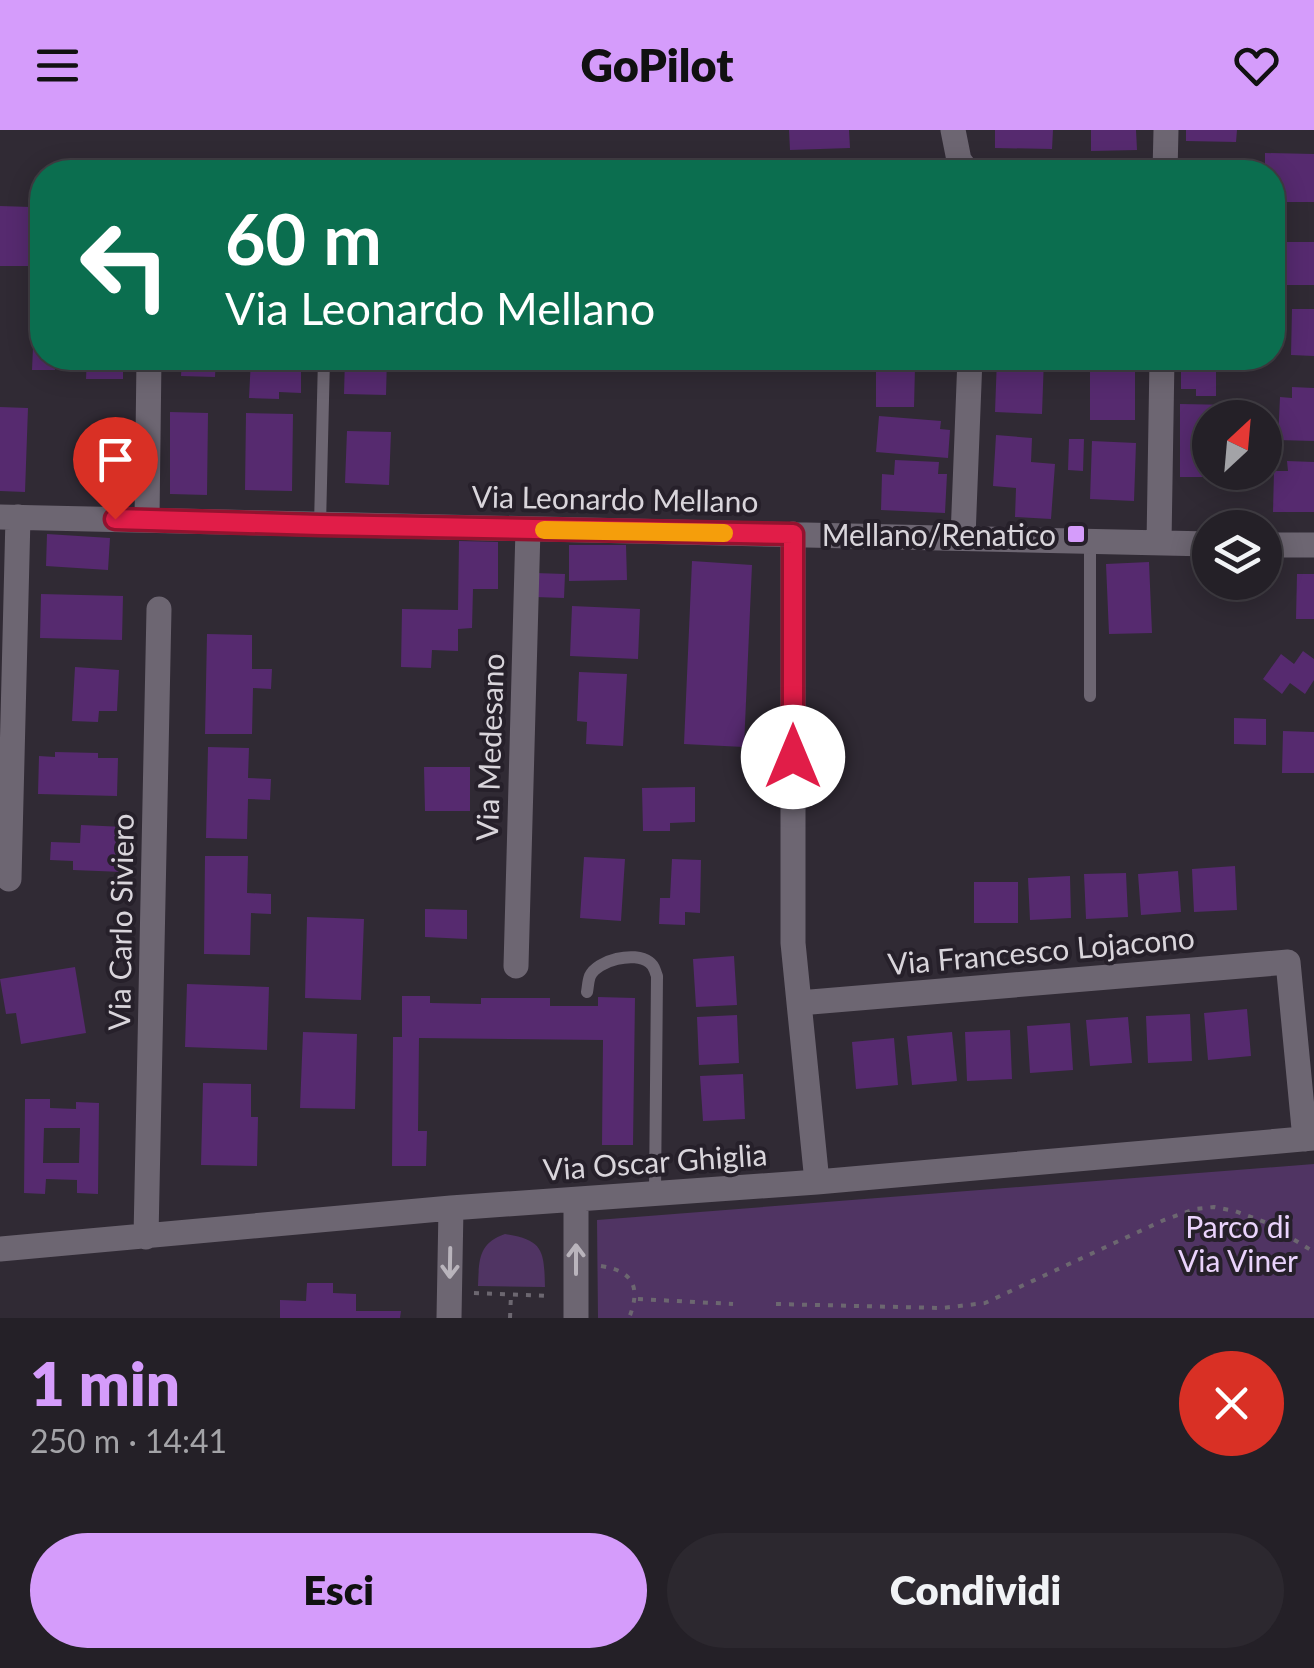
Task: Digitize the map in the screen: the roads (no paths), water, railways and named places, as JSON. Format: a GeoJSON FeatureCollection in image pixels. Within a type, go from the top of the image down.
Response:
{"type":"FeatureCollection","features":[{"type":"Feature","properties":{"kind":"street"},"geometry":{"type":"LineString","coordinates":[[953,130],[959,160]]}},
{"type":"Feature","properties":{"kind":"street"},"geometry":{"type":"LineString","coordinates":[[1165,160],[1166,130]]}},
{"type":"Feature","properties":{"kind":"street"},"geometry":{"type":"LineString","coordinates":[[147,520],[149,370]]}},
{"type":"Feature","properties":{"kind":"street"},"geometry":{"type":"LineString","coordinates":[[963,538],[970,370]]}},
{"type":"Feature","properties":{"kind":"street"},"geometry":{"type":"LineString","coordinates":[[1160,543],[1162,370]]}},
{"type":"Feature","properties":{"kind":"street","name":"Via Leonardo Mellano"},"geometry":{"type":"LineString","coordinates":[[9,879],[9,517],[1192,544]]}},
{"type":"Feature","properties":{"kind":"street","name":"Via Medesano"},"geometry":{"type":"LineString","coordinates":[[516,966],[528,529]]}},
{"type":"Feature","properties":{"kind":"street"},"geometry":{"type":"LineString","coordinates":[[793,534],[794,943],[817,1182]]}},
{"type":"Feature","properties":{"kind":"street"},"geometry":{"type":"LineString","coordinates":[[1282,544],[1314,545]]}},
{"type":"Feature","properties":{"kind":"street","name":"Via Carlo Siviero"},"geometry":{"type":"LineString","coordinates":[[146,1237],[159,609]]}},
{"type":"Feature","properties":{"kind":"street","name":"Via Francesco Lojacono"},"geometry":{"type":"LineString","coordinates":[[799,1003],[1288,962],[1310,1138]]}},
{"type":"Feature","properties":{"kind":"street","name":"Via Oscar Ghiglia"},"geometry":{"type":"LineString","coordinates":[[0,1249],[1310,1138]]}},
{"type":"Feature","properties":{"kind":"street"},"geometry":{"type":"LineString","coordinates":[[576,1200],[576,1307]]}},
{"type":"Feature","properties":{"kind":"street"},"geometry":{"type":"LineString","coordinates":[[449,1305],[451,1208]]}},
{"type":"Feature","properties":{"kind":"lane"},"geometry":{"type":"LineString","coordinates":[[320,525],[324,370]]}},
{"type":"Feature","properties":{"kind":"lane"},"geometry":{"type":"LineString","coordinates":[[1090,541],[1090,696]]}},
{"type":"Feature","properties":{"kind":"lane"},"geometry":{"type":"LineString","coordinates":[[587,992],[590,974],[602,962],[644,958],[653,965],[657,976],[655,1194]]}},
{"type":"Feature","properties":{"kind":"place","name":"Mellano/Renatico"},"geometry":{"type":"Point","coordinates":[1076,534]}},
{"type":"Feature","properties":{"kind":"park label","name":"Parco di Via Viner"},"geometry":{"type":"Point","coordinates":[1238,1243]}}]}
